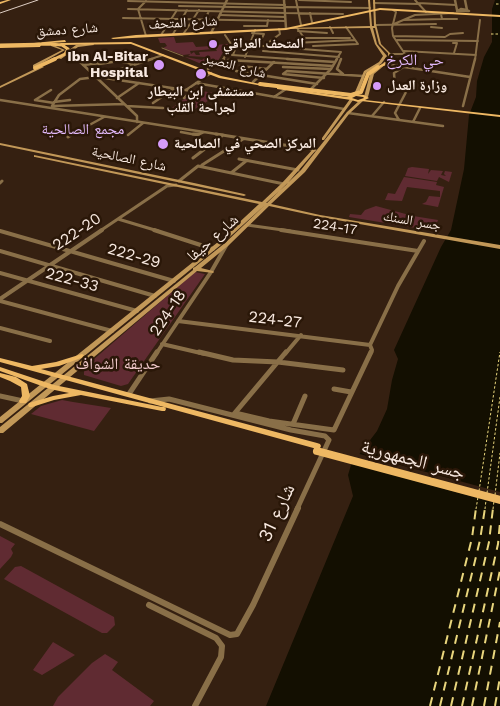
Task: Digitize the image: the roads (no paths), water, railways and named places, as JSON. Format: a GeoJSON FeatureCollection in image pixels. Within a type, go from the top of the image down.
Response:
{"type":"FeatureCollection","features":[{"type":"Feature","properties":{"kind":"main road"},"geometry":{"type":"LineString","coordinates":[[0,2],[8,0]]}},
{"type":"Feature","properties":{"kind":"main road"},"geometry":{"type":"LineString","coordinates":[[363,76],[365,72],[380,63],[385,56],[376,44],[373,7],[369,0]]}},
{"type":"Feature","properties":{"kind":"main road","name":"شارع المتحف"},"geometry":{"type":"LineString","coordinates":[[136,36],[198,32],[254,32],[279,29],[354,14],[373,7],[500,16]]}},
{"type":"Feature","properties":{"kind":"main road"},"geometry":{"type":"LineString","coordinates":[[364,99],[372,74],[387,62],[389,54],[380,44],[374,26]]}},
{"type":"Feature","properties":{"kind":"main road","name":"شارع المتحف"},"geometry":{"type":"LineString","coordinates":[[136,36],[287,28],[297,30],[374,26]]}},
{"type":"Feature","properties":{"kind":"main road"},"geometry":{"type":"LineString","coordinates":[[136,36],[131,40],[138,43]]}},
{"type":"Feature","properties":{"kind":"main road","name":"شارع دمشق"},"geometry":{"type":"LineString","coordinates":[[61,44],[100,43],[136,36]]}},
{"type":"Feature","properties":{"kind":"main road","name":"شارع دمشق"},"geometry":{"type":"LineString","coordinates":[[0,45],[117,40]]}},
{"type":"Feature","properties":{"kind":"main road","name":"شارع النصیر"},"geometry":{"type":"LineString","coordinates":[[117,40],[211,73],[243,82],[286,89],[352,95]]}},
{"type":"Feature","properties":{"kind":"main road"},"geometry":{"type":"LineString","coordinates":[[0,87],[72,52],[81,45],[100,43]]}},
{"type":"Feature","properties":{"kind":"main road"},"geometry":{"type":"LineString","coordinates":[[132,44],[138,43]]}},
{"type":"Feature","properties":{"kind":"main road","name":"شارع النصیر"},"geometry":{"type":"LineString","coordinates":[[138,43],[208,69],[253,82],[352,95]]}},
{"type":"Feature","properties":{"kind":"main road","name":"شارع دمشق"},"geometry":{"type":"LineString","coordinates":[[45,44],[54,45]]}},
{"type":"Feature","properties":{"kind":"main road"},"geometry":{"type":"LineString","coordinates":[[0,45],[49,44],[60,45],[68,49],[65,54],[30,72]]}},
{"type":"Feature","properties":{"kind":"main road"},"geometry":{"type":"LineString","coordinates":[[54,45],[66,48]]}},
{"type":"Feature","properties":{"kind":"main road"},"geometry":{"type":"LineString","coordinates":[[0,82],[66,48],[76,46],[72,52]]}},
{"type":"Feature","properties":{"kind":"main road"},"geometry":{"type":"LineString","coordinates":[[243,82],[351,95],[361,92],[368,74],[387,62]]}},
{"type":"Feature","properties":{"kind":"main road","name":"شارع حيفا"},"geometry":{"type":"LineString","coordinates":[[0,421],[44,384],[114,331],[303,171],[346,111],[352,95],[363,76]]}},
{"type":"Feature","properties":{"kind":"main road"},"geometry":{"type":"LineString","coordinates":[[352,95],[368,89]]}},
{"type":"Feature","properties":{"kind":"main road"},"geometry":{"type":"LineString","coordinates":[[352,95],[364,99],[422,108],[500,116]]}},
{"type":"Feature","properties":{"kind":"main road","name":"شارع حيفا"},"geometry":{"type":"LineString","coordinates":[[0,431],[227,244],[298,170],[346,111],[364,99]]}},
{"type":"Feature","properties":{"kind":"main road","name":"شارع الصالحية"},"geometry":{"type":"LineString","coordinates":[[0,145],[167,185],[177,183]]}},
{"type":"Feature","properties":{"kind":"main road","name":"شارع الصالحية"},"geometry":{"type":"LineString","coordinates":[[0,145],[86,162],[321,215]]}},
{"type":"Feature","properties":{"kind":"main road"},"geometry":{"type":"LineString","coordinates":[[80,165],[86,162]]}},
{"type":"Feature","properties":{"kind":"main road","name":"جسر السنك"},"geometry":{"type":"LineString","coordinates":[[321,215],[500,246]]}},
{"type":"Feature","properties":{"kind":"main road"},"geometry":{"type":"LineString","coordinates":[[195,270],[211,272]]}},
{"type":"Feature","properties":{"kind":"main road"},"geometry":{"type":"LineString","coordinates":[[27,368],[57,364],[82,356]]}},
{"type":"Feature","properties":{"kind":"main road"},"geometry":{"type":"LineString","coordinates":[[0,360],[129,394],[163,407]]}},
{"type":"Feature","properties":{"kind":"main road"},"geometry":{"type":"LineString","coordinates":[[0,369],[54,387],[163,407]]}},
{"type":"Feature","properties":{"kind":"main road"},"geometry":{"type":"LineString","coordinates":[[0,375],[13,379],[24,386],[26,396],[23,401]]}},
{"type":"Feature","properties":{"kind":"main road"},"geometry":{"type":"LineString","coordinates":[[32,405],[61,396],[88,393]]}},
{"type":"Feature","properties":{"kind":"main road","name":"جسر الجمهورية"},"geometry":{"type":"LineString","coordinates":[[163,407],[500,496]]}},
{"type":"Feature","properties":{"kind":"main road","name":"جسر الجمهورية"},"geometry":{"type":"LineString","coordinates":[[317,448],[500,500]]}},
{"type":"Feature","properties":{"kind":"street"},"geometry":{"type":"LineString","coordinates":[[139,0],[128,9],[188,10],[201,7],[210,1]]}},
{"type":"Feature","properties":{"kind":"street"},"geometry":{"type":"LineString","coordinates":[[333,0],[349,1]]}},
{"type":"Feature","properties":{"kind":"street"},"geometry":{"type":"LineString","coordinates":[[415,0],[426,12]]}},
{"type":"Feature","properties":{"kind":"street"},"geometry":{"type":"LineString","coordinates":[[455,0],[458,10]]}},
{"type":"Feature","properties":{"kind":"street"},"geometry":{"type":"LineString","coordinates":[[465,0],[468,11]]}},
{"type":"Feature","properties":{"kind":"street"},"geometry":{"type":"LineString","coordinates":[[128,1],[210,1],[223,9],[249,12],[297,7],[303,3],[349,1]]}},
{"type":"Feature","properties":{"kind":"street"},"geometry":{"type":"LineString","coordinates":[[138,9],[146,1]]}},
{"type":"Feature","properties":{"kind":"street"},"geometry":{"type":"LineString","coordinates":[[172,1],[201,7],[285,17]]}},
{"type":"Feature","properties":{"kind":"street"},"geometry":{"type":"LineString","coordinates":[[160,18],[172,1]]}},
{"type":"Feature","properties":{"kind":"street"},"geometry":{"type":"LineString","coordinates":[[147,10],[154,2]]}},
{"type":"Feature","properties":{"kind":"street"},"geometry":{"type":"LineString","coordinates":[[149,18],[162,2]]}},
{"type":"Feature","properties":{"kind":"street"},"geometry":{"type":"LineString","coordinates":[[303,3],[318,9],[328,10],[351,5],[350,9],[354,14]]}},
{"type":"Feature","properties":{"kind":"street"},"geometry":{"type":"LineString","coordinates":[[303,3],[310,13],[312,22]]}},
{"type":"Feature","properties":{"kind":"street"},"geometry":{"type":"LineString","coordinates":[[297,7],[303,3],[350,9],[419,3],[456,5]]}},
{"type":"Feature","properties":{"kind":"street"},"geometry":{"type":"LineString","coordinates":[[122,18],[205,19],[223,9],[249,12],[297,7],[303,3],[333,5],[343,8]]}},
{"type":"Feature","properties":{"kind":"street"},"geometry":{"type":"LineString","coordinates":[[181,4],[201,7],[209,11],[223,9],[274,14]]}},
{"type":"Feature","properties":{"kind":"street"},"geometry":{"type":"LineString","coordinates":[[161,35],[181,4]]}},
{"type":"Feature","properties":{"kind":"street"},"geometry":{"type":"LineString","coordinates":[[184,33],[201,7]]}},
{"type":"Feature","properties":{"kind":"street"},"geometry":{"type":"LineString","coordinates":[[223,9],[249,12],[285,7],[299,13],[344,15],[343,8]]}},
{"type":"Feature","properties":{"kind":"street"},"geometry":{"type":"LineString","coordinates":[[285,7],[287,28]]}},
{"type":"Feature","properties":{"kind":"street"},"geometry":{"type":"LineString","coordinates":[[297,7],[300,25]]}},
{"type":"Feature","properties":{"kind":"street"},"geometry":{"type":"LineString","coordinates":[[392,8],[422,7]]}},
{"type":"Feature","properties":{"kind":"street"},"geometry":{"type":"LineString","coordinates":[[392,8],[396,12],[393,15],[393,36]]}},
{"type":"Feature","properties":{"kind":"street"},"geometry":{"type":"LineString","coordinates":[[138,9],[146,36]]}},
{"type":"Feature","properties":{"kind":"street"},"geometry":{"type":"LineString","coordinates":[[212,32],[223,9]]}},
{"type":"Feature","properties":{"kind":"street"},"geometry":{"type":"LineString","coordinates":[[318,9],[319,14]]}},
{"type":"Feature","properties":{"kind":"street"},"geometry":{"type":"LineString","coordinates":[[173,34],[188,10]]}},
{"type":"Feature","properties":{"kind":"street"},"geometry":{"type":"LineString","coordinates":[[328,10],[329,14]]}},
{"type":"Feature","properties":{"kind":"street"},"geometry":{"type":"LineString","coordinates":[[393,26],[415,15],[453,13],[458,10],[468,11],[472,14]]}},
{"type":"Feature","properties":{"kind":"street"},"geometry":{"type":"LineString","coordinates":[[198,32],[209,11]]}},
{"type":"Feature","properties":{"kind":"street"},"geometry":{"type":"LineString","coordinates":[[249,12],[267,26],[268,22]]}},
{"type":"Feature","properties":{"kind":"street"},"geometry":{"type":"LineString","coordinates":[[249,12],[268,22],[286,21]]}},
{"type":"Feature","properties":{"kind":"street"},"geometry":{"type":"LineString","coordinates":[[242,29],[249,12]]}},
{"type":"Feature","properties":{"kind":"street"},"geometry":{"type":"LineString","coordinates":[[441,14],[442,18]]}},
{"type":"Feature","properties":{"kind":"street"},"geometry":{"type":"LineString","coordinates":[[403,20],[457,19]]}},
{"type":"Feature","properties":{"kind":"street"},"geometry":{"type":"LineString","coordinates":[[463,106],[476,55],[480,20]]}},
{"type":"Feature","properties":{"kind":"street"},"geometry":{"type":"LineString","coordinates":[[433,22],[436,24],[393,26],[433,22]]}},
{"type":"Feature","properties":{"kind":"street"},"geometry":{"type":"LineString","coordinates":[[374,26],[442,28]]}},
{"type":"Feature","properties":{"kind":"street"},"geometry":{"type":"LineString","coordinates":[[330,27],[333,34]]}},
{"type":"Feature","properties":{"kind":"street"},"geometry":{"type":"LineString","coordinates":[[313,46],[357,45],[346,27]]}},
{"type":"Feature","properties":{"kind":"street"},"geometry":{"type":"LineString","coordinates":[[259,62],[264,45],[280,34],[279,29]]}},
{"type":"Feature","properties":{"kind":"street"},"geometry":{"type":"LineString","coordinates":[[293,42],[327,34],[297,30]]}},
{"type":"Feature","properties":{"kind":"street"},"geometry":{"type":"LineString","coordinates":[[297,30],[316,50]]}},
{"type":"Feature","properties":{"kind":"street"},"geometry":{"type":"LineString","coordinates":[[242,61],[254,32],[264,34],[260,42]]}},
{"type":"Feature","properties":{"kind":"street"},"geometry":{"type":"LineString","coordinates":[[393,36],[445,37],[462,33]]}},
{"type":"Feature","properties":{"kind":"street"},"geometry":{"type":"LineString","coordinates":[[208,69],[222,62],[231,44],[225,35]]}},
{"type":"Feature","properties":{"kind":"street"},"geometry":{"type":"LineString","coordinates":[[393,36],[398,40],[404,51]]}},
{"type":"Feature","properties":{"kind":"street"},"geometry":{"type":"LineString","coordinates":[[306,40],[355,39]]}},
{"type":"Feature","properties":{"kind":"street"},"geometry":{"type":"LineString","coordinates":[[306,40],[355,39]]}},
{"type":"Feature","properties":{"kind":"street"},"geometry":{"type":"LineString","coordinates":[[306,40],[328,43]]}},
{"type":"Feature","properties":{"kind":"street"},"geometry":{"type":"LineString","coordinates":[[398,40],[478,40]]}},
{"type":"Feature","properties":{"kind":"street"},"geometry":{"type":"LineString","coordinates":[[250,41],[269,42]]}},
{"type":"Feature","properties":{"kind":"street"},"geometry":{"type":"LineString","coordinates":[[428,41],[430,52]]}},
{"type":"Feature","properties":{"kind":"street"},"geometry":{"type":"LineString","coordinates":[[451,41],[457,43],[454,53]]}},
{"type":"Feature","properties":{"kind":"street"},"geometry":{"type":"LineString","coordinates":[[336,62],[232,55],[237,44],[284,46],[288,50],[340,51],[337,69],[345,74]]}},
{"type":"Feature","properties":{"kind":"street"},"geometry":{"type":"LineString","coordinates":[[162,48],[183,56]]}},
{"type":"Feature","properties":{"kind":"street"},"geometry":{"type":"LineString","coordinates":[[253,82],[288,50]]}},
{"type":"Feature","properties":{"kind":"street"},"geometry":{"type":"LineString","coordinates":[[313,55],[316,50]]}},
{"type":"Feature","properties":{"kind":"street"},"geometry":{"type":"LineString","coordinates":[[263,51],[340,58]]}},
{"type":"Feature","properties":{"kind":"street"},"geometry":{"type":"LineString","coordinates":[[404,51],[476,55]]}},
{"type":"Feature","properties":{"kind":"street"},"geometry":{"type":"LineString","coordinates":[[389,54],[405,54],[404,51]]}},
{"type":"Feature","properties":{"kind":"street"},"geometry":{"type":"LineString","coordinates":[[72,52],[83,66],[136,116],[137,122]]}},
{"type":"Feature","properties":{"kind":"street"},"geometry":{"type":"LineString","coordinates":[[50,107],[80,79],[96,77],[163,55]]}},
{"type":"Feature","properties":{"kind":"street"},"geometry":{"type":"LineString","coordinates":[[311,89],[324,78],[340,58]]}},
{"type":"Feature","properties":{"kind":"street"},"geometry":{"type":"LineString","coordinates":[[97,60],[101,63],[99,64]]}},
{"type":"Feature","properties":{"kind":"street"},"geometry":{"type":"LineString","coordinates":[[228,60],[333,66]]}},
{"type":"Feature","properties":{"kind":"street"},"geometry":{"type":"LineString","coordinates":[[83,66],[122,61],[134,64]]}},
{"type":"Feature","properties":{"kind":"street"},"geometry":{"type":"LineString","coordinates":[[387,62],[470,77]]}},
{"type":"Feature","properties":{"kind":"street"},"geometry":{"type":"LineString","coordinates":[[240,66],[267,69]]}},
{"type":"Feature","properties":{"kind":"street"},"geometry":{"type":"LineString","coordinates":[[399,120],[395,113],[406,92],[396,87],[394,73],[405,66]]}},
{"type":"Feature","properties":{"kind":"street"},"geometry":{"type":"LineString","coordinates":[[283,67],[331,69]]}},
{"type":"Feature","properties":{"kind":"street"},"geometry":{"type":"LineString","coordinates":[[236,70],[260,76],[317,84]]}},
{"type":"Feature","properties":{"kind":"street"},"geometry":{"type":"LineString","coordinates":[[324,78],[284,74],[287,71],[363,76]]}},
{"type":"Feature","properties":{"kind":"street"},"geometry":{"type":"LineString","coordinates":[[186,90],[211,73]]}},
{"type":"Feature","properties":{"kind":"street"},"geometry":{"type":"LineString","coordinates":[[96,77],[192,91],[184,98]]}},
{"type":"Feature","properties":{"kind":"street"},"geometry":{"type":"LineString","coordinates":[[117,98],[139,83]]}},
{"type":"Feature","properties":{"kind":"street"},"geometry":{"type":"LineString","coordinates":[[196,83],[372,116],[443,126]]}},
{"type":"Feature","properties":{"kind":"street"},"geometry":{"type":"LineString","coordinates":[[153,103],[175,88]]}},
{"type":"Feature","properties":{"kind":"street"},"geometry":{"type":"LineString","coordinates":[[274,97],[286,89]]}},
{"type":"Feature","properties":{"kind":"street"},"geometry":{"type":"LineString","coordinates":[[51,90],[35,100],[54,102],[70,100]]}},
{"type":"Feature","properties":{"kind":"street"},"geometry":{"type":"LineString","coordinates":[[0,100],[314,150]]}},
{"type":"Feature","properties":{"kind":"street"},"geometry":{"type":"LineString","coordinates":[[372,116],[384,102]]}},
{"type":"Feature","properties":{"kind":"street"},"geometry":{"type":"LineString","coordinates":[[50,107],[125,105],[163,108]]}},
{"type":"Feature","properties":{"kind":"street"},"geometry":{"type":"LineString","coordinates":[[413,122],[422,108]]}},
{"type":"Feature","properties":{"kind":"street"},"geometry":{"type":"LineString","coordinates":[[68,137],[104,117]]}},
{"type":"Feature","properties":{"kind":"street"},"geometry":{"type":"LineString","coordinates":[[128,135],[143,123]]}},
{"type":"Feature","properties":{"kind":"street"},"geometry":{"type":"LineString","coordinates":[[147,126],[159,128],[164,126]]}},
{"type":"Feature","properties":{"kind":"street"},"geometry":{"type":"LineString","coordinates":[[181,132],[196,135],[204,132]]}},
{"type":"Feature","properties":{"kind":"street"},"geometry":{"type":"LineString","coordinates":[[193,158],[223,135]]}},
{"type":"Feature","properties":{"kind":"street"},"geometry":{"type":"LineString","coordinates":[[202,165],[244,138]]}},
{"type":"Feature","properties":{"kind":"street"},"geometry":{"type":"LineString","coordinates":[[239,160],[298,170]]}},
{"type":"Feature","properties":{"kind":"street"},"geometry":{"type":"LineString","coordinates":[[231,173],[246,161]]}},
{"type":"Feature","properties":{"kind":"street"},"geometry":{"type":"LineString","coordinates":[[177,183],[198,166],[284,184]]}},
{"type":"Feature","properties":{"kind":"street","name":"222-20"},"geometry":{"type":"LineString","coordinates":[[0,300],[167,185]]}},
{"type":"Feature","properties":{"kind":"street"},"geometry":{"type":"LineString","coordinates":[[118,219],[213,249]]}},
{"type":"Feature","properties":{"kind":"street","name":"224-17"},"geometry":{"type":"LineString","coordinates":[[247,225],[418,251]]}},
{"type":"Feature","properties":{"kind":"street","name":"222-29"},"geometry":{"type":"LineString","coordinates":[[0,231],[174,280]]}},
{"type":"Feature","properties":{"kind":"street"},"geometry":{"type":"LineString","coordinates":[[150,401],[169,399],[292,427],[329,431],[335,429],[372,350],[370,345],[398,286],[424,241]]}},
{"type":"Feature","properties":{"kind":"street","name":"224-18"},"geometry":{"type":"LineString","coordinates":[[129,394],[211,272],[227,244]]}},
{"type":"Feature","properties":{"kind":"street"},"geometry":{"type":"LineString","coordinates":[[0,251],[155,296]]}},
{"type":"Feature","properties":{"kind":"street","name":"222-33"},"geometry":{"type":"LineString","coordinates":[[0,273],[137,311]]}},
{"type":"Feature","properties":{"kind":"street"},"geometry":{"type":"LineString","coordinates":[[0,300],[114,331]]}},
{"type":"Feature","properties":{"kind":"street","name":"224-27"},"geometry":{"type":"LineString","coordinates":[[178,321],[370,345]]}},
{"type":"Feature","properties":{"kind":"street"},"geometry":{"type":"LineString","coordinates":[[0,328],[50,341]]}},
{"type":"Feature","properties":{"kind":"street"},"geometry":{"type":"LineString","coordinates":[[234,415],[301,335]]}},
{"type":"Feature","properties":{"kind":"street"},"geometry":{"type":"LineString","coordinates":[[162,344],[233,360],[278,362],[343,370]]}},
{"type":"Feature","properties":{"kind":"street"},"geometry":{"type":"LineString","coordinates":[[334,389],[351,392]]}},
{"type":"Feature","properties":{"kind":"street"},"geometry":{"type":"LineString","coordinates":[[0,396],[32,405]]}},
{"type":"Feature","properties":{"kind":"street"},"geometry":{"type":"LineString","coordinates":[[292,427],[305,396]]}},
{"type":"Feature","properties":{"kind":"street","name":"شارع 31"},"geometry":{"type":"LineString","coordinates":[[0,524],[212,627],[230,635],[235,635],[239,632],[253,605],[329,441],[325,436],[292,427]]}},
{"type":"Feature","properties":{"kind":"street"},"geometry":{"type":"LineString","coordinates":[[149,605],[216,638],[222,646],[221,656],[195,706]]}},
{"type":"Feature","properties":{"kind":"railway"},"geometry":{"type":"LineString","coordinates":[[0,13],[38,0]]}},
{"type":"Feature","properties":{"kind":"place","name":"المتحف العراقي"},"geometry":{"type":"Point","coordinates":[213,44]}},
{"type":"Feature","properties":{"kind":"place","name":"Ibn Al-Bitar Hospital"},"geometry":{"type":"Point","coordinates":[159,65]}},
{"type":"Feature","properties":{"kind":"place","name":"مستشفى ابن البيطار لجراحة القلب"},"geometry":{"type":"Point","coordinates":[201,74]}},
{"type":"Feature","properties":{"kind":"place","name":"وزارة العدل"},"geometry":{"type":"Point","coordinates":[377,86]}},
{"type":"Feature","properties":{"kind":"place","name":"المركز الصحي في الصالحية"},"geometry":{"type":"Point","coordinates":[163,144]}},
{"type":"Feature","properties":{"kind":"district","name":"حي الكرخ"},"geometry":{"type":"Point","coordinates":[415,60]}},
{"type":"Feature","properties":{"kind":"district","name":"مجمع الصالحية"},"geometry":{"type":"Point","coordinates":[83,130]}},
{"type":"Feature","properties":{"kind":"park label","name":"حديقة الشواف"},"geometry":{"type":"Point","coordinates":[118,364]}}]}
